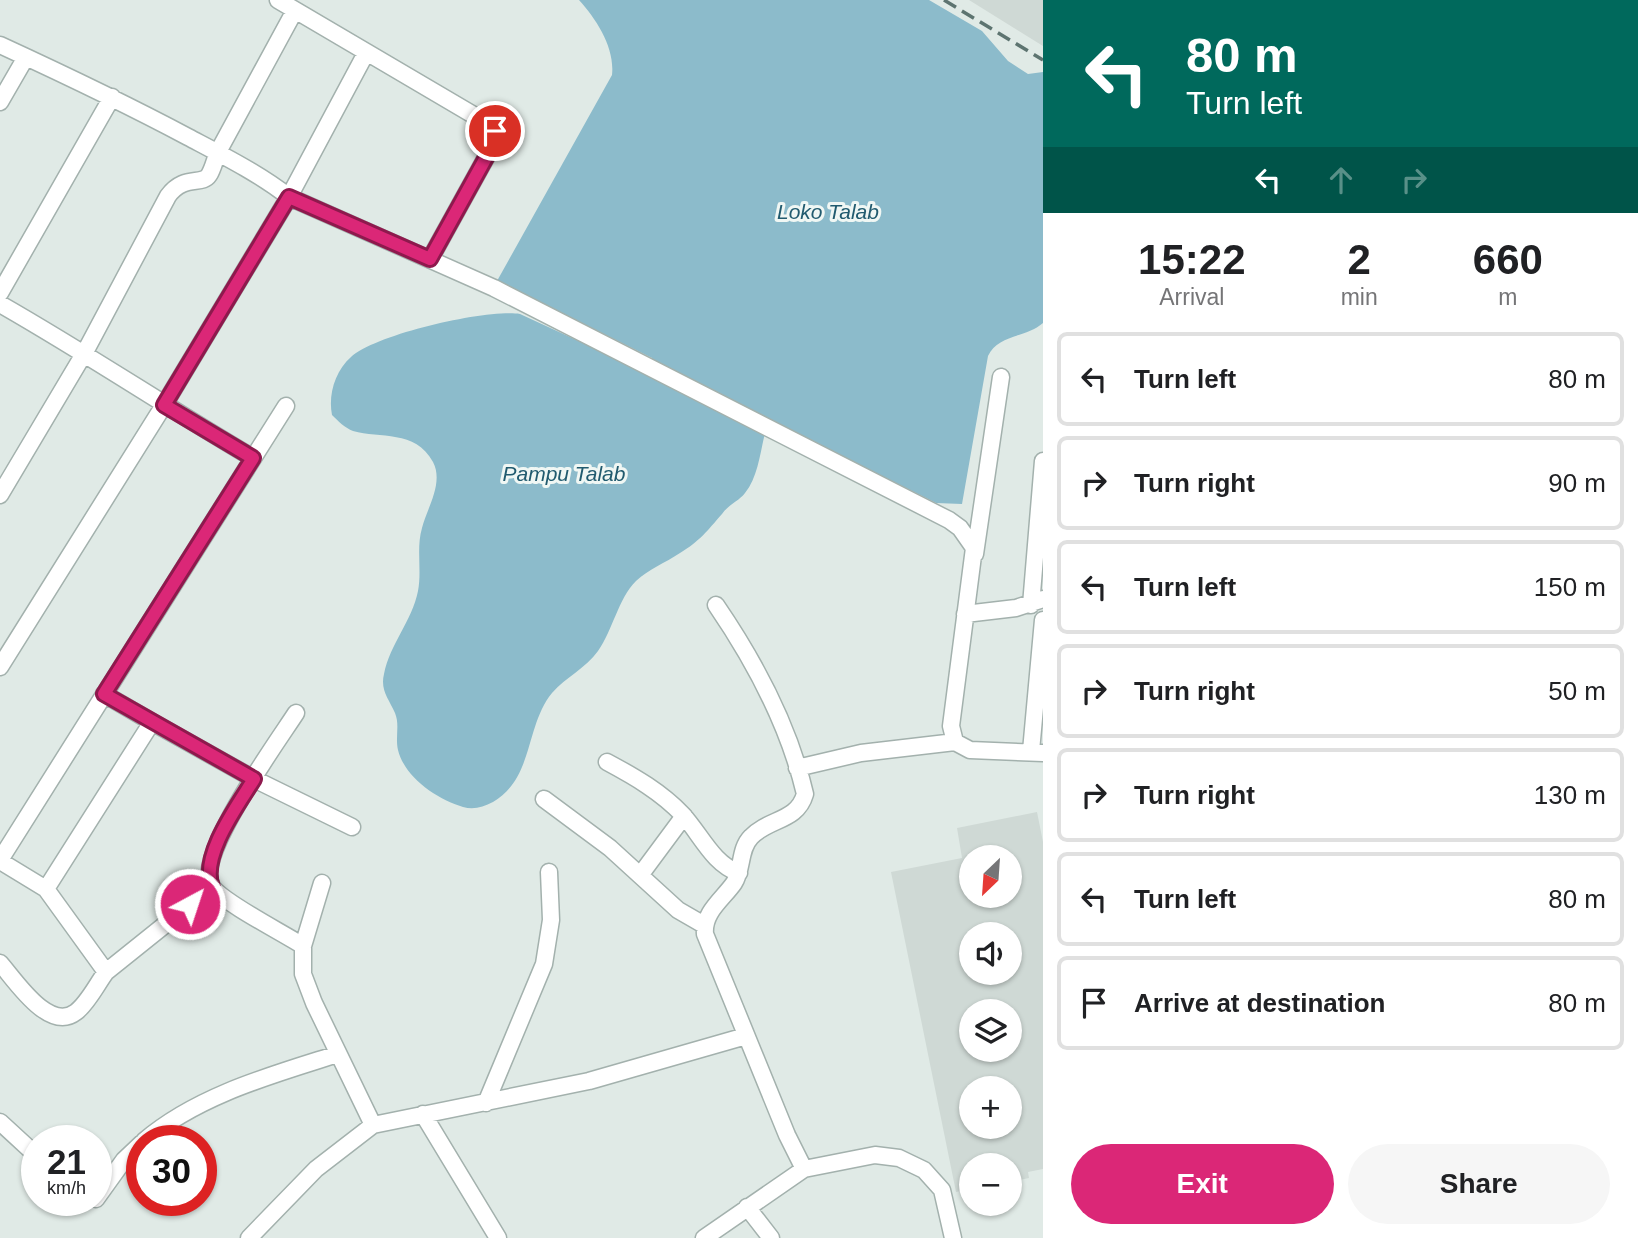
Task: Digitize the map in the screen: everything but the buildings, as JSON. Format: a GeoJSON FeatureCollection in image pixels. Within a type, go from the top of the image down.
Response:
{"type":"FeatureCollection","features":[{"type":"Feature","properties":{"kind":"street"},"geometry":{"type":"LineString","coordinates":[[278,0],[487,123],[495,131],[488,154],[430,259]]}},
{"type":"Feature","properties":{"kind":"street"},"geometry":{"type":"LineString","coordinates":[[0,495],[85,352],[168,196],[179,184],[204,180],[209,176],[218,152],[295,12]]}},
{"type":"Feature","properties":{"kind":"street"},"geometry":{"type":"LineString","coordinates":[[0,45],[112,97],[218,152],[289,197],[494,288],[949,520],[970,540],[974,548],[974,563]]}},
{"type":"Feature","properties":{"kind":"street"},"geometry":{"type":"LineString","coordinates":[[0,667],[164,405],[289,197],[366,53]]}},
{"type":"Feature","properties":{"kind":"street"},"geometry":{"type":"LineString","coordinates":[[0,102],[26,57]]}},
{"type":"Feature","properties":{"kind":"street"},"geometry":{"type":"LineString","coordinates":[[0,293],[112,97]]}},
{"type":"Feature","properties":{"kind":"street"},"geometry":{"type":"LineString","coordinates":[[0,304],[85,352],[164,405],[253,458]]}},
{"type":"Feature","properties":{"kind":"street"},"geometry":{"type":"LineString","coordinates":[[955,742],[951,726],[965,614],[1001,377]]}},
{"type":"Feature","properties":{"kind":"street"},"geometry":{"type":"LineString","coordinates":[[106,972],[46,889],[0,860],[286,406]]}},
{"type":"Feature","properties":{"kind":"street"},"geometry":{"type":"LineString","coordinates":[[965,614],[1037,602],[1043,461]]}},
{"type":"Feature","properties":{"kind":"street"},"geometry":{"type":"LineString","coordinates":[[716,605],[743,644],[763,682],[805,794],[802,805],[795,813],[758,831],[749,839],[739,873],[704,925],[705,934],[804,1169]]}},
{"type":"Feature","properties":{"kind":"street"},"geometry":{"type":"LineString","coordinates":[[797,768],[861,753],[955,742],[970,750],[1037,752],[1043,620]]}},
{"type":"Feature","properties":{"kind":"street"},"geometry":{"type":"LineString","coordinates":[[104,694],[254,779],[352,827]]}},
{"type":"Feature","properties":{"kind":"street"},"geometry":{"type":"LineString","coordinates":[[296,713],[232,814],[213,853],[208,876],[212,887],[224,897],[303,946]]}},
{"type":"Feature","properties":{"kind":"street"},"geometry":{"type":"LineString","coordinates":[[46,889],[152,722]]}},
{"type":"Feature","properties":{"kind":"street"},"geometry":{"type":"LineString","coordinates":[[607,762],[641,781],[684,816],[720,864],[739,873]]}},
{"type":"Feature","properties":{"kind":"street"},"geometry":{"type":"LineString","coordinates":[[544,799],[641,874],[678,910],[704,925]]}},
{"type":"Feature","properties":{"kind":"street"},"geometry":{"type":"LineString","coordinates":[[641,874],[684,816]]}},
{"type":"Feature","properties":{"kind":"street"},"geometry":{"type":"LineString","coordinates":[[486,1103],[544,964],[551,920],[548,872]]}},
{"type":"Feature","properties":{"kind":"street"},"geometry":{"type":"LineString","coordinates":[[322,883],[303,946],[303,974],[373,1125]]}},
{"type":"Feature","properties":{"kind":"street"},"geometry":{"type":"LineString","coordinates":[[0,963],[38,1006],[51,1015],[64,1016],[76,1012],[106,972],[212,887]]}},
{"type":"Feature","properties":{"kind":"street"},"geometry":{"type":"LineString","coordinates":[[249,1238],[316,1169],[373,1125],[589,1081],[746,1036]]}},
{"type":"Feature","properties":{"kind":"street"},"geometry":{"type":"LineString","coordinates":[[166,1125],[253,1082],[338,1054]]}},
{"type":"Feature","properties":{"kind":"street"},"geometry":{"type":"LineString","coordinates":[[423,1114],[498,1238]]}},
{"type":"Feature","properties":{"kind":"street"},"geometry":{"type":"LineString","coordinates":[[0,1122],[21,1141]]}},
{"type":"Feature","properties":{"kind":"street"},"geometry":{"type":"LineString","coordinates":[[704,1238],[804,1169],[875,1155],[899,1158],[924,1170],[942,1190],[953,1238]]}},
{"type":"Feature","properties":{"kind":"street"},"geometry":{"type":"LineString","coordinates":[[112,1177],[126,1158]]}},
{"type":"Feature","properties":{"kind":"street"},"geometry":{"type":"LineString","coordinates":[[747,1207],[771,1238]]}},
{"type":"Feature","properties":{"kind":"shaded area"},"geometry":{"type":"Polygon","coordinates":[[[969,0],[1043,0],[1043,46],[969,0]]]}},
{"type":"Feature","properties":{"kind":"shaded area"},"geometry":{"type":"Polygon","coordinates":[[[1037,812],[1043,842],[1043,1169],[1028,1172],[1029,1178],[1022,1179],[1022,1153],[959,1153],[959,1191],[956,1192],[891,872],[959,859],[959,908],[1022,908],[1022,845],[960,845],[957,828],[1037,812]]]}},
{"type":"Feature","properties":{"kind":"water","name":"Loko Talab"},"geometry":{"type":"Polygon","coordinates":[[[579,0],[929,0],[982,31],[1008,61],[1028,74],[1043,72],[1043,323],[998,344],[988,356],[962,504],[936,503],[681,376],[765,433],[753,480],[743,496],[727,508],[698,540],[636,581],[598,651],[552,693],[543,706],[516,779],[506,792],[493,802],[478,808],[467,808],[433,793],[407,770],[398,750],[395,713],[383,685],[387,663],[418,591],[420,536],[436,487],[436,470],[426,452],[417,444],[396,437],[353,431],[344,426],[332,415],[332,392],[345,363],[364,348],[432,325],[504,313],[520,314],[646,372],[652,358],[497,281],[612,75],[608,45],[592,16],[579,0]]]}},
{"type":"Feature","properties":{"kind":"railway"},"geometry":{"type":"LineString","coordinates":[[944,0],[1043,60]]}},
{"type":"Feature","properties":{"kind":"route"},"geometry":{"type":"LineString","coordinates":[[190,904],[212,887],[208,876],[213,853],[232,814],[254,779],[104,694],[253,458],[164,405],[289,197],[430,259],[488,154],[495,131]]}},
{"type":"Feature","properties":{"kind":"water label","name":"Pampu Talab"},"geometry":{"type":"Point","coordinates":[564,474]}}]}
